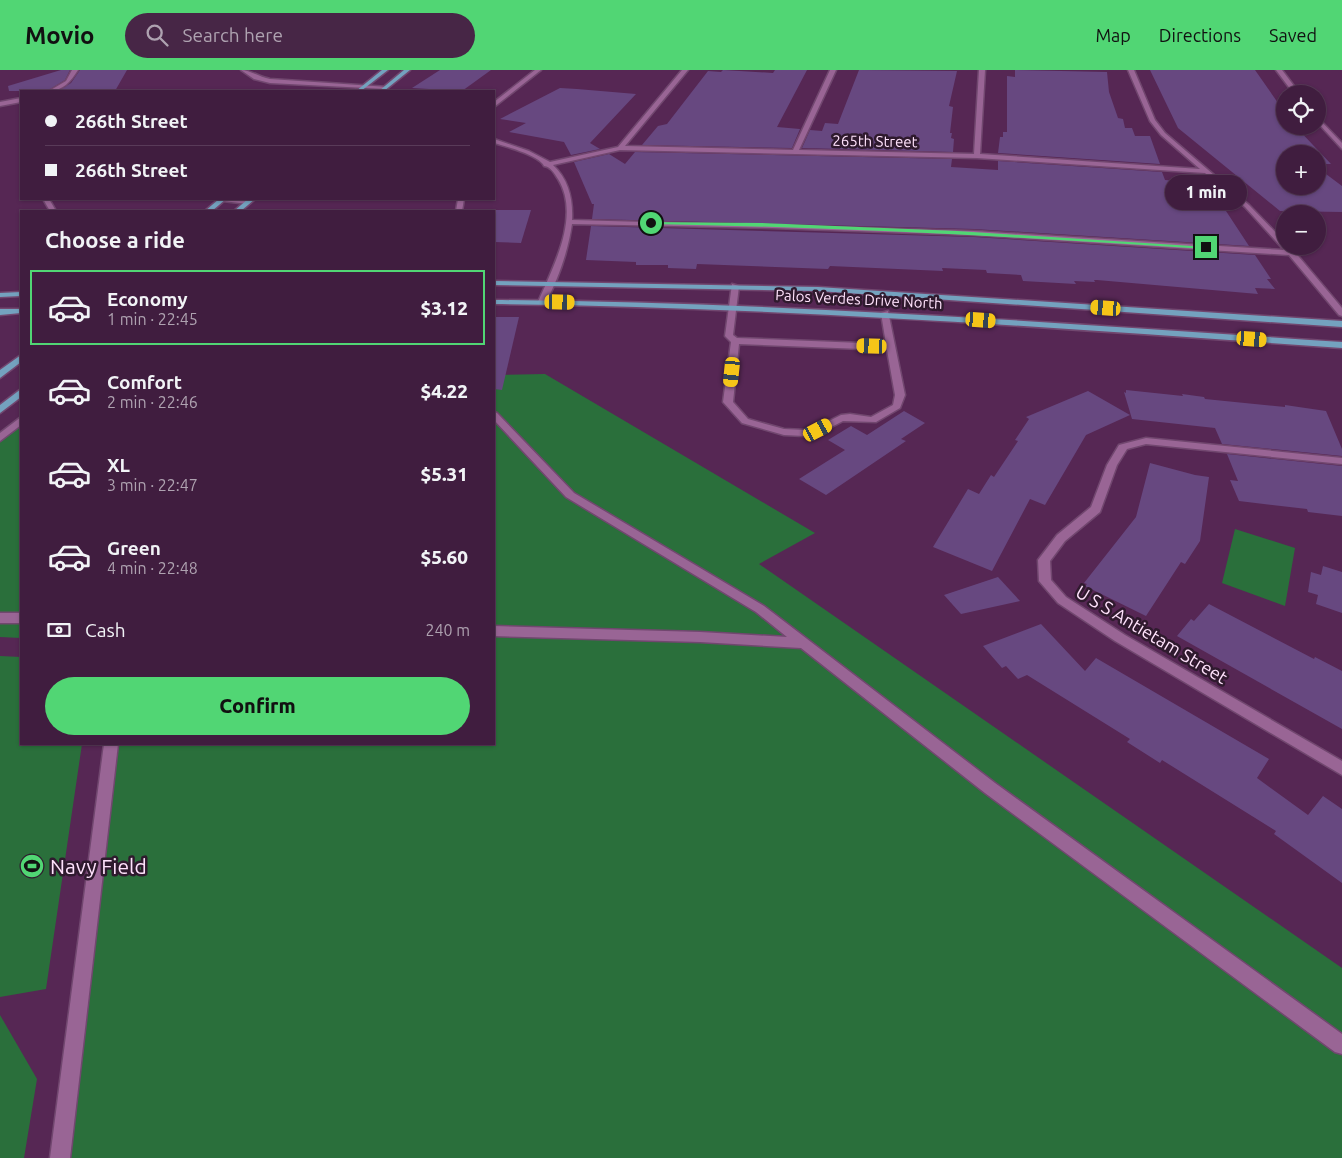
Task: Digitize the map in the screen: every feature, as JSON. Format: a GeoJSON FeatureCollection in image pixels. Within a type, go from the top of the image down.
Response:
{"type":"FeatureCollection","features":[{"type":"Feature","properties":{"kind":"main road"},"geometry":{"type":"LineString","coordinates":[[359,90],[385,70]]}},
{"type":"Feature","properties":{"kind":"main road"},"geometry":{"type":"LineString","coordinates":[[383,89],[407,70]]}},
{"type":"Feature","properties":{"kind":"main road"},"geometry":{"type":"LineString","coordinates":[[209,210],[222,200]]}},
{"type":"Feature","properties":{"kind":"main road"},"geometry":{"type":"LineString","coordinates":[[238,210],[250,200]]}},
{"type":"Feature","properties":{"kind":"main road","name":"Palos Verdes Drive North"},"geometry":{"type":"LineString","coordinates":[[495,283],[735,286],[885,293],[1342,324]]}},
{"type":"Feature","properties":{"kind":"main road"},"geometry":{"type":"LineString","coordinates":[[0,295],[20,294]]}},
{"type":"Feature","properties":{"kind":"main road","name":"Palos Verdes Drive North"},"geometry":{"type":"LineString","coordinates":[[495,302],[732,306],[885,313],[1342,345]]}},
{"type":"Feature","properties":{"kind":"main road"},"geometry":{"type":"LineString","coordinates":[[0,312],[20,311]]}},
{"type":"Feature","properties":{"kind":"main road"},"geometry":{"type":"LineString","coordinates":[[0,375],[20,359]]}},
{"type":"Feature","properties":{"kind":"main road"},"geometry":{"type":"LineString","coordinates":[[0,410],[20,393]]}},
{"type":"Feature","properties":{"kind":"street"},"geometry":{"type":"LineString","coordinates":[[53,90],[68,82],[75,70]]}},
{"type":"Feature","properties":{"kind":"street"},"geometry":{"type":"LineString","coordinates":[[244,70],[256,78],[270,81],[365,86],[383,89]]}},
{"type":"Feature","properties":{"kind":"street"},"geometry":{"type":"LineString","coordinates":[[495,104],[538,70]]}},
{"type":"Feature","properties":{"kind":"street"},"geometry":{"type":"LineString","coordinates":[[620,148],[685,70]]}},
{"type":"Feature","properties":{"kind":"street"},"geometry":{"type":"LineString","coordinates":[[796,151],[833,70]]}},
{"type":"Feature","properties":{"kind":"street"},"geometry":{"type":"LineString","coordinates":[[977,156],[982,70]]}},
{"type":"Feature","properties":{"kind":"street"},"geometry":{"type":"LineString","coordinates":[[1131,70],[1152,120],[1163,134],[1247,206],[1276,236]]}},
{"type":"Feature","properties":{"kind":"street"},"geometry":{"type":"LineString","coordinates":[[1279,70],[1290,85]]}},
{"type":"Feature","properties":{"kind":"street"},"geometry":{"type":"LineString","coordinates":[[0,104],[20,100]]}},
{"type":"Feature","properties":{"kind":"street"},"geometry":{"type":"LineString","coordinates":[[1326,129],[1342,147]]}},
{"type":"Feature","properties":{"kind":"street"},"geometry":{"type":"LineString","coordinates":[[495,141],[518,149],[546,164],[556,171],[566,189],[570,222],[542,302]]}},
{"type":"Feature","properties":{"kind":"street","name":"265th Street"},"geometry":{"type":"LineString","coordinates":[[546,164],[620,148],[977,156],[1205,171]]}},
{"type":"Feature","properties":{"kind":"street"},"geometry":{"type":"LineString","coordinates":[[570,222],[762,225],[966,232],[1276,251]]}},
{"type":"Feature","properties":{"kind":"street"},"geometry":{"type":"LineString","coordinates":[[1294,255],[1342,313]]}},
{"type":"Feature","properties":{"kind":"street"},"geometry":{"type":"LineString","coordinates":[[735,286],[729,336],[735,341],[891,347]]}},
{"type":"Feature","properties":{"kind":"street"},"geometry":{"type":"LineString","coordinates":[[735,341],[728,402],[745,421],[784,432],[798,432],[818,430],[841,418],[850,417],[873,420],[897,406],[900,394],[885,313]]}},
{"type":"Feature","properties":{"kind":"street"},"geometry":{"type":"LineString","coordinates":[[495,416],[570,495],[760,609],[990,788],[1342,1045]]}},
{"type":"Feature","properties":{"kind":"street"},"geometry":{"type":"LineString","coordinates":[[0,438],[20,421]]}},
{"type":"Feature","properties":{"kind":"street","name":"U S S Antietam Street"},"geometry":{"type":"LineString","coordinates":[[1342,461],[1146,441],[1123,447],[1112,465],[1096,509],[1061,538],[1044,560],[1045,581],[1062,600],[1120,638],[1342,769]]}},
{"type":"Feature","properties":{"kind":"street"},"geometry":{"type":"LineString","coordinates":[[0,618],[20,618]]}},
{"type":"Feature","properties":{"kind":"street"},"geometry":{"type":"LineString","coordinates":[[495,631],[700,637],[802,643]]}},
{"type":"Feature","properties":{"kind":"street"},"geometry":{"type":"LineString","coordinates":[[60,1158],[111,745]]}},
{"type":"Feature","properties":{"kind":"green space"},"geometry":{"type":"Polygon","coordinates":[[[545,374],[815,533],[759,564],[1342,968],[1342,1158],[56,1158],[110,745],[495,745],[495,375],[545,374]]]}},
{"type":"Feature","properties":{"kind":"green space"},"geometry":{"type":"Polygon","coordinates":[[[20,423],[20,638],[0,637],[0,441],[20,423]]]}},
{"type":"Feature","properties":{"kind":"green space"},"geometry":{"type":"Polygon","coordinates":[[[1235,529],[1295,548],[1285,606],[1222,583],[1235,529]]]}},
{"type":"Feature","properties":{"kind":"green space","name":"Navy Field"},"geometry":{"type":"Polygon","coordinates":[[[0,656],[20,657],[20,745],[82,745],[46,989],[0,997],[0,656]]]}},
{"type":"Feature","properties":{"kind":"green space"},"geometry":{"type":"Polygon","coordinates":[[[0,1015],[37,1079],[24,1158],[0,1158],[0,1015]]]}},
{"type":"Feature","properties":{"kind":"building"},"geometry":{"type":"Polygon","coordinates":[[[61,70],[70,70],[65,80],[49,90],[9,91],[8,86],[61,70]]]}},
{"type":"Feature","properties":{"kind":"building"},"geometry":{"type":"Polygon","coordinates":[[[80,70],[127,70],[116,90],[60,90],[71,83],[80,70]]]}},
{"type":"Feature","properties":{"kind":"building"},"geometry":{"type":"Polygon","coordinates":[[[440,70],[491,70],[463,90],[412,88],[440,70]]]}},
{"type":"Feature","properties":{"kind":"building"},"geometry":{"type":"Polygon","coordinates":[[[723,70],[773,73],[775,70],[807,70],[777,127],[800,129],[792,148],[642,145],[658,126],[667,124],[708,71],[721,72],[723,70]]]}},
{"type":"Feature","properties":{"kind":"building"},"geometry":{"type":"Polygon","coordinates":[[[859,70],[957,71],[949,106],[953,107],[950,133],[952,133],[951,138],[954,139],[953,152],[802,148],[810,130],[822,131],[825,123],[838,124],[859,70]]]}},
{"type":"Feature","properties":{"kind":"building"},"geometry":{"type":"Polygon","coordinates":[[[1015,70],[1107,72],[1109,92],[1118,118],[1123,119],[1125,128],[1132,128],[1135,136],[1150,136],[1160,164],[998,153],[1000,137],[1003,137],[1003,132],[1007,132],[1007,76],[1015,77],[1015,70]]]}},
{"type":"Feature","properties":{"kind":"building"},"geometry":{"type":"Polygon","coordinates":[[[1150,70],[1255,70],[1276,100],[1276,135],[1304,135],[1313,145],[1276,145],[1276,195],[1326,195],[1326,174],[1342,186],[1342,212],[1326,212],[1326,205],[1276,205],[1276,208],[1178,128],[1150,70]]]}},
{"type":"Feature","properties":{"kind":"building"},"geometry":{"type":"Polygon","coordinates":[[[560,88],[636,94],[590,143],[600,149],[571,155],[564,142],[509,132],[526,123],[500,119],[560,88]]]}},
{"type":"Feature","properties":{"kind":"building"},"geometry":{"type":"Polygon","coordinates":[[[635,152],[952,159],[951,167],[998,170],[998,161],[1162,172],[1165,180],[1191,182],[1207,209],[1226,211],[1249,246],[974,229],[592,219],[594,204],[592,204],[574,162],[609,154],[625,164],[635,152]]]}},
{"type":"Feature","properties":{"kind":"building"},"geometry":{"type":"Polygon","coordinates":[[[495,210],[531,210],[521,243],[495,242],[495,210]]]}},
{"type":"Feature","properties":{"kind":"building"},"geometry":{"type":"Polygon","coordinates":[[[591,226],[974,237],[1255,255],[1271,279],[1267,279],[1275,289],[1255,288],[1258,294],[1097,280],[1094,280],[1095,282],[1074,281],[1076,284],[1023,281],[1021,275],[987,273],[986,270],[942,268],[943,271],[830,266],[828,269],[697,264],[696,269],[668,268],[668,265],[636,265],[636,262],[586,260],[591,226]]]}},
{"type":"Feature","properties":{"kind":"building"},"geometry":{"type":"Polygon","coordinates":[[[495,317],[519,317],[502,390],[495,389],[495,317]]]}},
{"type":"Feature","properties":{"kind":"building"},"geometry":{"type":"Polygon","coordinates":[[[1126,390],[1183,396],[1182,394],[1204,397],[1205,399],[1285,407],[1285,405],[1326,411],[1342,449],[1342,456],[1222,444],[1215,428],[1132,419],[1124,392],[1126,393],[1126,390]]]}},
{"type":"Feature","properties":{"kind":"building"},"geometry":{"type":"Polygon","coordinates":[[[1088,391],[1130,415],[1086,435],[1045,505],[1030,499],[992,571],[933,547],[968,489],[979,494],[991,475],[994,477],[1018,441],[1015,440],[1029,419],[1026,417],[1088,391]]]}},
{"type":"Feature","properties":{"kind":"building"},"geometry":{"type":"Polygon","coordinates":[[[904,411],[925,423],[901,439],[906,441],[826,495],[799,479],[845,450],[828,440],[851,426],[867,435],[904,411]]]}},
{"type":"Feature","properties":{"kind":"building"},"geometry":{"type":"Polygon","coordinates":[[[1227,454],[1342,466],[1342,516],[1308,512],[1307,509],[1239,501],[1230,480],[1238,481],[1227,454]]]}},
{"type":"Feature","properties":{"kind":"building"},"geometry":{"type":"Polygon","coordinates":[[[1150,463],[1209,477],[1200,541],[1185,564],[1181,562],[1146,616],[1085,586],[1087,584],[1084,583],[1136,517],[1150,463]]]}},
{"type":"Feature","properties":{"kind":"building"},"geometry":{"type":"Polygon","coordinates":[[[1323,566],[1342,572],[1342,613],[1316,604],[1318,595],[1308,592],[1311,572],[1321,575],[1323,566]]]}},
{"type":"Feature","properties":{"kind":"building"},"geometry":{"type":"Polygon","coordinates":[[[998,577],[1020,601],[961,614],[944,595],[998,577]]]}},
{"type":"Feature","properties":{"kind":"building"},"geometry":{"type":"Polygon","coordinates":[[[1209,604],[1314,659],[1315,657],[1342,671],[1342,729],[1177,636],[1191,619],[1194,621],[1209,604]]]}},
{"type":"Feature","properties":{"kind":"building"},"geometry":{"type":"Polygon","coordinates":[[[1041,624],[1085,671],[1096,658],[1269,759],[1257,778],[1308,815],[1323,796],[1342,809],[1342,883],[1274,834],[1276,831],[1162,760],[1160,763],[1127,742],[1130,739],[1027,675],[1018,679],[1006,666],[1002,668],[983,646],[1041,624]]]}},
{"type":"Feature","properties":{"kind":"place","name":"Navy Field"},"geometry":{"type":"Point","coordinates":[32,866]}},
{"type":"Feature","properties":{"kind":"route"},"geometry":{"type":"LineString","coordinates":[[651,223],[957,232],[1206,247]]}}]}
